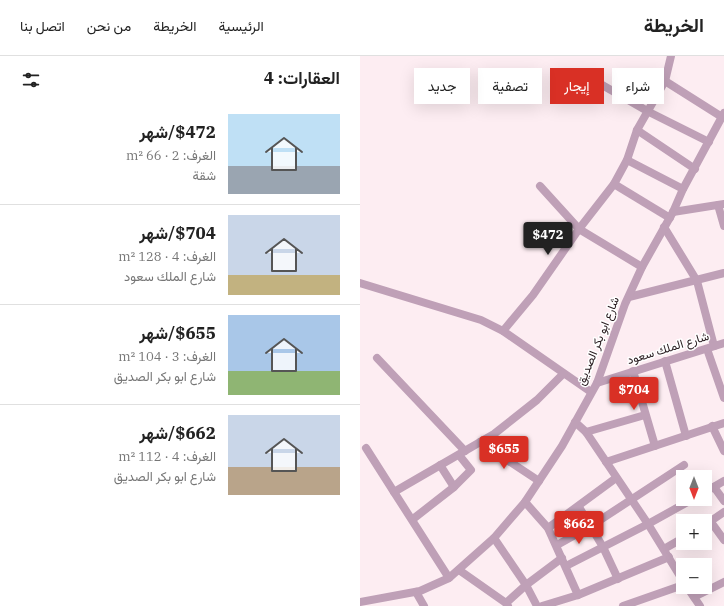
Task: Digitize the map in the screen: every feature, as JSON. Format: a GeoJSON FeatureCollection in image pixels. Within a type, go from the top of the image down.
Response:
{"type":"FeatureCollection","features":[{"type":"Feature","properties":{"kind":"street"},"geometry":{"type":"LineString","coordinates":[[504,330],[533,295],[579,229],[614,184],[627,160],[637,130],[649,112],[665,81],[671,56]]}},
{"type":"Feature","properties":{"kind":"street"},"geometry":{"type":"LineString","coordinates":[[665,81],[723,115]]}},
{"type":"Feature","properties":{"kind":"street"},"geometry":{"type":"LineString","coordinates":[[604,86],[649,112],[709,142]]}},
{"type":"Feature","properties":{"kind":"street","name":"شارع ابو بكر الصديق"},"geometry":{"type":"LineString","coordinates":[[360,602],[416,592],[432,587],[449,578],[494,538],[525,502],[539,482],[597,383],[629,297],[642,267],[709,142],[720,128],[723,115]]}},
{"type":"Feature","properties":{"kind":"street"},"geometry":{"type":"LineString","coordinates":[[637,130],[695,169]]}},
{"type":"Feature","properties":{"kind":"street"},"geometry":{"type":"LineString","coordinates":[[627,160],[684,189]]}},
{"type":"Feature","properties":{"kind":"street"},"geometry":{"type":"LineString","coordinates":[[614,184],[671,215],[721,204],[724,226]]}},
{"type":"Feature","properties":{"kind":"street"},"geometry":{"type":"LineString","coordinates":[[540,186],[579,229],[642,267]]}},
{"type":"Feature","properties":{"kind":"street"},"geometry":{"type":"LineString","coordinates":[[664,227],[697,281],[724,398]]}},
{"type":"Feature","properties":{"kind":"street"},"geometry":{"type":"LineString","coordinates":[[629,297],[724,273]]}},
{"type":"Feature","properties":{"kind":"street"},"geometry":{"type":"LineString","coordinates":[[360,283],[481,320],[504,330],[563,374],[591,392]]}},
{"type":"Feature","properties":{"kind":"street","name":"شارع الملك سعود"},"geometry":{"type":"LineString","coordinates":[[597,383],[724,343]]}},
{"type":"Feature","properties":{"kind":"street"},"geometry":{"type":"LineString","coordinates":[[377,358],[462,453],[472,470],[454,487],[413,519]]}},
{"type":"Feature","properties":{"kind":"street"},"geometry":{"type":"LineString","coordinates":[[665,361],[686,436]]}},
{"type":"Feature","properties":{"kind":"street"},"geometry":{"type":"LineString","coordinates":[[633,371],[655,446]]}},
{"type":"Feature","properties":{"kind":"street"},"geometry":{"type":"LineString","coordinates":[[394,492],[494,434],[518,416],[563,374]]}},
{"type":"Feature","properties":{"kind":"street"},"geometry":{"type":"LineString","coordinates":[[586,432],[645,415]]}},
{"type":"Feature","properties":{"kind":"street"},"geometry":{"type":"LineString","coordinates":[[575,422],[586,432],[648,524],[676,569]]}},
{"type":"Feature","properties":{"kind":"street"},"geometry":{"type":"LineString","coordinates":[[606,462],[724,423]]}},
{"type":"Feature","properties":{"kind":"street"},"geometry":{"type":"LineString","coordinates":[[712,426],[724,451]]}},
{"type":"Feature","properties":{"kind":"street"},"geometry":{"type":"LineString","coordinates":[[480,442],[539,482]]}},
{"type":"Feature","properties":{"kind":"street"},"geometry":{"type":"LineString","coordinates":[[366,448],[413,519],[449,578]]}},
{"type":"Feature","properties":{"kind":"street"},"geometry":{"type":"LineString","coordinates":[[440,465],[454,487]]}},
{"type":"Feature","properties":{"kind":"street"},"geometry":{"type":"LineString","coordinates":[[557,545],[591,526],[684,465]]}},
{"type":"Feature","properties":{"kind":"street"},"geometry":{"type":"LineString","coordinates":[[548,528],[616,478]]}},
{"type":"Feature","properties":{"kind":"street"},"geometry":{"type":"LineString","coordinates":[[724,481],[714,487],[724,501]]}},
{"type":"Feature","properties":{"kind":"street"},"geometry":{"type":"LineString","coordinates":[[525,502],[548,528],[557,545],[578,595]]}},
{"type":"Feature","properties":{"kind":"street"},"geometry":{"type":"LineString","coordinates":[[566,566],[680,506]]}},
{"type":"Feature","properties":{"kind":"street"},"geometry":{"type":"LineString","coordinates":[[578,507],[603,547],[618,579]]}},
{"type":"Feature","properties":{"kind":"street"},"geometry":{"type":"LineString","coordinates":[[712,520],[724,512]]}},
{"type":"Feature","properties":{"kind":"street"},"geometry":{"type":"LineString","coordinates":[[712,527],[724,540]]}},
{"type":"Feature","properties":{"kind":"street"},"geometry":{"type":"LineString","coordinates":[[494,538],[526,585],[536,606]]}},
{"type":"Feature","properties":{"kind":"street"},"geometry":{"type":"LineString","coordinates":[[664,549],[676,542]]}},
{"type":"Feature","properties":{"kind":"street"},"geometry":{"type":"LineString","coordinates":[[542,606],[578,595],[669,557]]}},
{"type":"Feature","properties":{"kind":"street"},"geometry":{"type":"LineString","coordinates":[[459,570],[507,604],[526,585],[562,558]]}},
{"type":"Feature","properties":{"kind":"street"},"geometry":{"type":"LineString","coordinates":[[694,597],[724,582]]}},
{"type":"Feature","properties":{"kind":"street"},"geometry":{"type":"LineString","coordinates":[[623,606],[676,587]]}},
{"type":"Feature","properties":{"kind":"street"},"geometry":{"type":"LineString","coordinates":[[416,592],[424,606]]}},
{"type":"Feature","properties":{"kind":"street"},"geometry":{"type":"LineString","coordinates":[[692,594],[700,606]]}}]}
